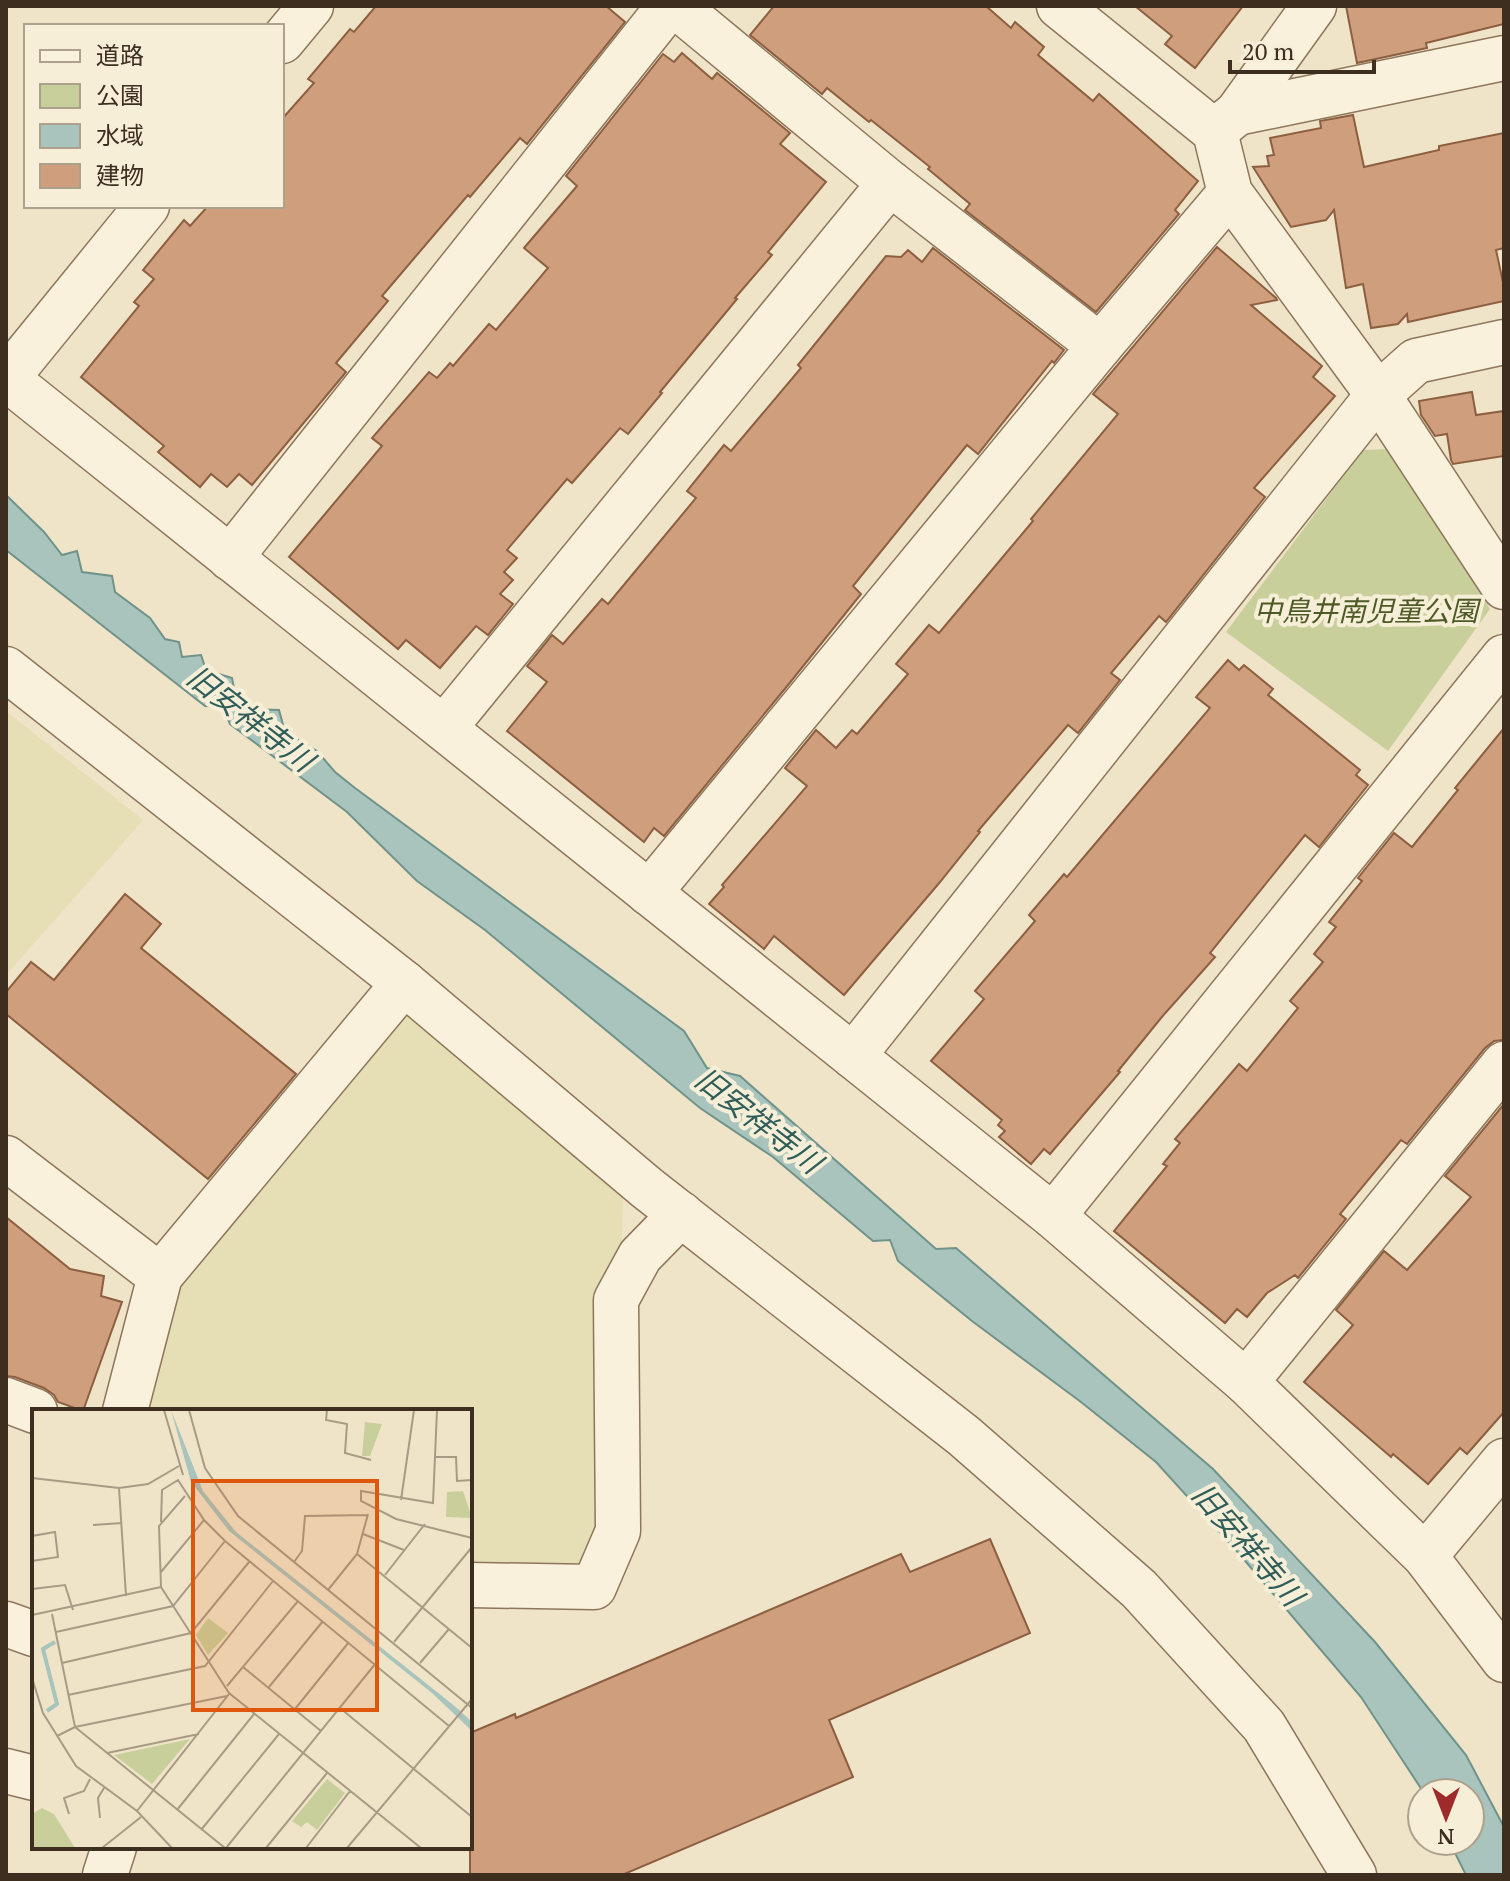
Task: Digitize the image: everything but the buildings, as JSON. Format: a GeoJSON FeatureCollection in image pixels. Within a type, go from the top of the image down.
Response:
{"type":"FeatureCollection","features":[{"type":"Feature","properties":{"kind":"street"},"geometry":{"type":"LineString","coordinates":[[230,558],[669,6]]}},
{"type":"Feature","properties":{"kind":"street"},"geometry":{"type":"LineString","coordinates":[[676,6],[890,183],[1100,346]]}},
{"type":"Feature","properties":{"kind":"street"},"geometry":{"type":"LineString","coordinates":[[1059,6],[1226,122],[1504,58]]}},
{"type":"Feature","properties":{"kind":"street"},"geometry":{"type":"LineString","coordinates":[[1314,6],[1226,122],[1230,193],[1378,395],[1504,587]]}},
{"type":"Feature","properties":{"kind":"street"},"geometry":{"type":"LineString","coordinates":[[444,728],[890,183]]}},
{"type":"Feature","properties":{"kind":"street"},"geometry":{"type":"LineString","coordinates":[[649,893],[1230,193]]}},
{"type":"Feature","properties":{"kind":"street"},"geometry":{"type":"LineString","coordinates":[[145,208],[6,378],[1053,1216],[1246,1382],[1425,1556],[1504,1660]]}},
{"type":"Feature","properties":{"kind":"street"},"geometry":{"type":"LineString","coordinates":[[853,1056],[1378,395],[1416,361],[1504,342]]}},
{"type":"Feature","properties":{"kind":"street"},"geometry":{"type":"LineString","coordinates":[[1053,1216],[1504,657]]}},
{"type":"Feature","properties":{"kind":"street"},"geometry":{"type":"LineString","coordinates":[[6,669],[404,983],[681,1214],[964,1436],[1139,1589],[1264,1726],[1354,1875]]}},
{"type":"Feature","properties":{"kind":"street"},"geometry":{"type":"LineString","coordinates":[[126,1409],[160,1276],[404,983]]}},
{"type":"Feature","properties":{"kind":"street"},"geometry":{"type":"LineString","coordinates":[[1246,1382],[1504,1064]]}},
{"type":"Feature","properties":{"kind":"street"},"geometry":{"type":"LineString","coordinates":[[6,1158],[160,1276]]}},
{"type":"Feature","properties":{"kind":"street"},"geometry":{"type":"LineString","coordinates":[[472,1585],[594,1587],[618,1531],[616,1300],[640,1256],[681,1214]]}},
{"type":"Feature","properties":{"kind":"street"},"geometry":{"type":"LineString","coordinates":[[6,1400],[32,1410]]}},
{"type":"Feature","properties":{"kind":"street"},"geometry":{"type":"LineString","coordinates":[[1425,1556],[1504,1461]]}},
{"type":"Feature","properties":{"kind":"street"},"geometry":{"type":"LineString","coordinates":[[6,1624],[32,1633]]}},
{"type":"Feature","properties":{"kind":"street"},"geometry":{"type":"LineString","coordinates":[[6,1771],[32,1778]]}},
{"type":"Feature","properties":{"kind":"street"},"geometry":{"type":"LineString","coordinates":[[105,1875],[113,1849]]}},
{"type":"Feature","properties":{"kind":"shaded area"},"geometry":{"type":"Polygon","coordinates":[[[6,711],[143,820],[6,975],[6,711]]]}},
{"type":"Feature","properties":{"kind":"shaded area"},"geometry":{"type":"Polygon","coordinates":[[[404,983],[624,1170],[618,1346],[594,1587],[472,1585],[472,1409],[124,1409],[151,1283],[404,983]]]}},
{"type":"Feature","properties":{"kind":"green space","name":"中鳥井南児童公園"},"geometry":{"type":"Polygon","coordinates":[[[1388,449],[1490,609],[1388,751],[1226,632],[1363,450],[1388,449]]]}},
{"type":"Feature","properties":{"kind":"water","name":"旧安祥寺川"},"geometry":{"type":"Polygon","coordinates":[[[6,495],[44,532],[62,555],[77,551],[82,572],[112,576],[115,592],[150,618],[165,639],[179,642],[182,657],[201,655],[206,670],[232,678],[235,693],[248,709],[279,710],[285,732],[317,751],[335,772],[355,788],[684,1031],[707,1068],[740,1076],[936,1249],[956,1248],[1213,1469],[1375,1642],[1466,1755],[1478,1777],[1414,1777],[1361,1697],[1156,1462],[898,1261],[890,1240],[873,1241],[773,1157],[700,1108],[485,930],[417,881],[347,812],[230,724],[223,707],[205,706],[6,550],[6,495]]]}},
{"type":"Feature","properties":{"kind":"water"},"geometry":{"type":"Polygon","coordinates":[[[1486,1793],[1504,1827],[1504,1875],[1466,1875],[1457,1857],[1486,1857],[1486,1793]]]}}]}
